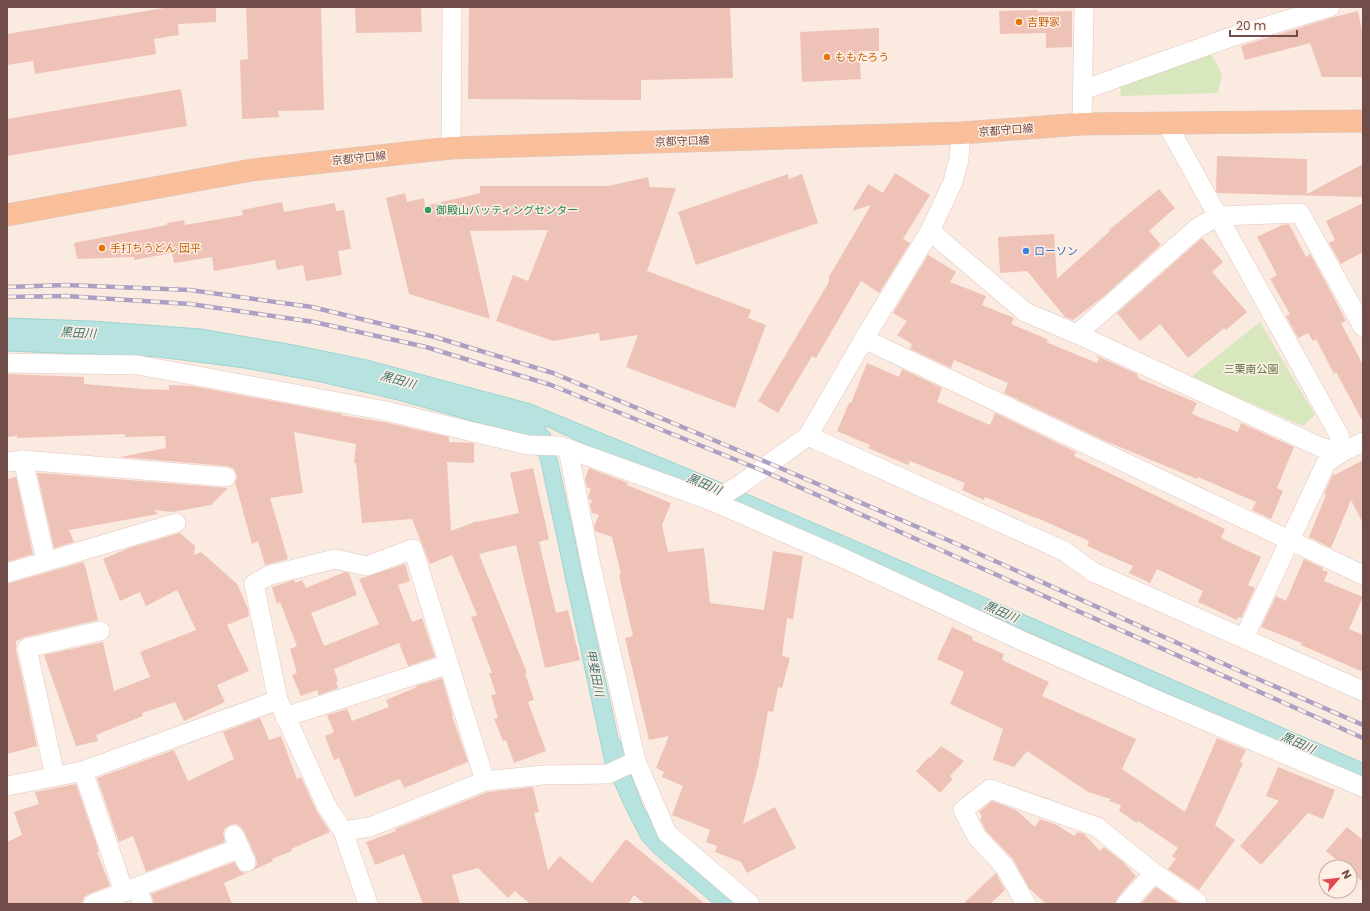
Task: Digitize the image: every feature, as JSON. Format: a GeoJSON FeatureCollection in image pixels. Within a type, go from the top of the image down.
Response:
{"type":"FeatureCollection","features":[{"type":"Feature","properties":{"kind":"main road","name":"京都守口線"},"geometry":{"type":"LineString","coordinates":[[7,215],[252,170],[451,148],[961,133],[1082,124],[1363,121]]}},
{"type":"Feature","properties":{"kind":"street"},"geometry":{"type":"LineString","coordinates":[[451,148],[452,7]]}},
{"type":"Feature","properties":{"kind":"street"},"geometry":{"type":"LineString","coordinates":[[1082,124],[1084,7]]}},
{"type":"Feature","properties":{"kind":"street"},"geometry":{"type":"LineString","coordinates":[[1083,90],[1232,37],[1330,7]]}},
{"type":"Feature","properties":{"kind":"street"},"geometry":{"type":"LineString","coordinates":[[1166,124],[1339,435],[1342,452]]}},
{"type":"Feature","properties":{"kind":"street"},"geometry":{"type":"LineString","coordinates":[[716,499],[741,484],[808,436],[864,339],[930,231],[953,182],[959,159],[961,133]]}},
{"type":"Feature","properties":{"kind":"street"},"geometry":{"type":"LineString","coordinates":[[1077,334],[1197,228],[1218,216],[1300,214],[1363,327]]}},
{"type":"Feature","properties":{"kind":"street"},"geometry":{"type":"LineString","coordinates":[[930,231],[1025,312],[1077,334],[1320,448],[1342,452]]}},
{"type":"Feature","properties":{"kind":"street"},"geometry":{"type":"LineString","coordinates":[[864,339],[1363,575]]}},
{"type":"Feature","properties":{"kind":"street"},"geometry":{"type":"LineString","coordinates":[[7,363],[138,365],[386,411],[528,444],[564,448],[716,499],[1020,640],[1159,701],[1363,787]]}},
{"type":"Feature","properties":{"kind":"street"},"geometry":{"type":"LineString","coordinates":[[808,436],[1064,551],[1093,572],[1363,691]]}},
{"type":"Feature","properties":{"kind":"street"},"geometry":{"type":"LineString","coordinates":[[1244,638],[1326,463],[1342,452],[1363,442]]}},
{"type":"Feature","properties":{"kind":"street"},"geometry":{"type":"LineString","coordinates":[[564,448],[633,762],[667,833],[750,904]]}},
{"type":"Feature","properties":{"kind":"street"},"geometry":{"type":"LineString","coordinates":[[46,561],[15,461],[226,477]]}},
{"type":"Feature","properties":{"kind":"street"},"geometry":{"type":"LineString","coordinates":[[7,573],[176,523]]}},
{"type":"Feature","properties":{"kind":"street"},"geometry":{"type":"LineString","coordinates":[[368,904],[343,831],[326,804],[281,709],[254,584],[270,575],[335,559],[367,566],[413,549],[485,781]]}},
{"type":"Feature","properties":{"kind":"street"},"geometry":{"type":"LineString","coordinates":[[55,776],[27,648],[100,631]]}},
{"type":"Feature","properties":{"kind":"street"},"geometry":{"type":"LineString","coordinates":[[7,786],[83,771],[281,709],[449,664]]}},
{"type":"Feature","properties":{"kind":"street"},"geometry":{"type":"LineString","coordinates":[[343,831],[370,827],[485,781],[543,774],[608,774],[633,762]]}},
{"type":"Feature","properties":{"kind":"street"},"geometry":{"type":"LineString","coordinates":[[83,771],[134,894]]}},
{"type":"Feature","properties":{"kind":"street"},"geometry":{"type":"LineString","coordinates":[[1026,904],[1005,867],[977,837],[963,810],[990,789],[1098,827],[1154,873],[1197,902]]}},
{"type":"Feature","properties":{"kind":"street"},"geometry":{"type":"LineString","coordinates":[[93,904],[134,894],[240,848]]}},
{"type":"Feature","properties":{"kind":"street"},"geometry":{"type":"LineString","coordinates":[[1126,904],[1154,873]]}},
{"type":"Feature","properties":{"kind":"green space"},"geometry":{"type":"Polygon","coordinates":[[[1209,50],[1222,74],[1218,93],[1121,96],[1120,86],[1209,50]]]}},
{"type":"Feature","properties":{"kind":"green space","name":"三栗南公園"},"geometry":{"type":"Polygon","coordinates":[[[1260,322],[1315,415],[1303,426],[1191,377],[1260,322]]]}},
{"type":"Feature","properties":{"kind":"water"},"geometry":{"type":"Polygon","coordinates":[[[7,318],[91,321],[201,329],[294,345],[367,360],[531,404],[703,475],[1363,763],[1363,780],[879,566],[600,451],[548,427],[544,427],[550,433],[558,463],[618,738],[624,747],[632,778],[643,807],[654,825],[741,904],[714,904],[654,853],[642,840],[605,763],[540,458],[524,435],[398,400],[321,382],[244,368],[159,357],[7,351],[7,318]]]}},
{"type":"Feature","properties":{"kind":"building"},"geometry":{"type":"Polygon","coordinates":[[[170,7],[216,7],[216,22],[178,24],[179,35],[154,39],[156,54],[35,74],[33,61],[7,65],[7,34],[170,7]]]}},
{"type":"Feature","properties":{"kind":"building"},"geometry":{"type":"Polygon","coordinates":[[[246,7],[321,7],[324,110],[278,111],[279,117],[242,119],[240,60],[248,59],[246,7]]]}},
{"type":"Feature","properties":{"kind":"building"},"geometry":{"type":"Polygon","coordinates":[[[355,7],[421,7],[422,32],[356,33],[355,7]]]}},
{"type":"Feature","properties":{"kind":"building"},"geometry":{"type":"Polygon","coordinates":[[[469,7],[730,7],[733,78],[641,80],[641,100],[468,99],[469,7]]]}},
{"type":"Feature","properties":{"kind":"building"},"geometry":{"type":"Polygon","coordinates":[[[1038,10],[1038,12],[1072,11],[1072,47],[1046,48],[1046,33],[1000,34],[999,11],[1038,10]]]}},
{"type":"Feature","properties":{"kind":"building"},"geometry":{"type":"Polygon","coordinates":[[[1358,11],[1363,35],[1363,77],[1322,77],[1310,43],[1245,60],[1241,46],[1358,11]]]}},
{"type":"Feature","properties":{"kind":"building"},"geometry":{"type":"Polygon","coordinates":[[[879,28],[879,51],[859,51],[861,79],[802,82],[800,32],[879,28]]]}},
{"type":"Feature","properties":{"kind":"building"},"geometry":{"type":"Polygon","coordinates":[[[181,89],[187,126],[7,156],[7,119],[181,89]]]}},
{"type":"Feature","properties":{"kind":"building"},"geometry":{"type":"Polygon","coordinates":[[[1217,156],[1307,159],[1307,194],[1363,164],[1363,197],[1217,193],[1217,156]]]}},
{"type":"Feature","properties":{"kind":"building"},"geometry":{"type":"Polygon","coordinates":[[[895,173],[930,195],[903,239],[910,243],[879,293],[861,281],[816,358],[812,356],[778,413],[758,401],[829,282],[829,277],[871,205],[852,211],[868,184],[883,193],[895,173]]]}},
{"type":"Feature","properties":{"kind":"building"},"geometry":{"type":"Polygon","coordinates":[[[788,174],[789,179],[802,174],[818,223],[696,265],[678,212],[788,174]]]}},
{"type":"Feature","properties":{"kind":"building"},"geometry":{"type":"Polygon","coordinates":[[[648,177],[650,187],[676,188],[647,271],[751,310],[748,318],[766,325],[735,408],[626,367],[638,335],[600,341],[599,333],[553,341],[496,321],[513,275],[528,281],[548,230],[470,231],[490,319],[409,294],[386,198],[405,193],[407,202],[424,198],[425,206],[480,193],[480,186],[608,186],[648,177]]]}},
{"type":"Feature","properties":{"kind":"building"},"geometry":{"type":"Polygon","coordinates":[[[1159,189],[1175,208],[1149,231],[1161,245],[1104,296],[1073,320],[1065,317],[1027,271],[1000,273],[998,237],[1054,234],[1057,279],[1110,231],[1109,230],[1159,189]]]}},
{"type":"Feature","properties":{"kind":"building"},"geometry":{"type":"Polygon","coordinates":[[[282,202],[284,212],[335,203],[336,211],[344,210],[351,249],[338,251],[342,275],[306,281],[303,265],[277,270],[275,260],[214,271],[212,257],[174,263],[172,253],[134,260],[134,257],[77,259],[74,243],[167,225],[167,223],[184,220],[185,225],[243,215],[242,210],[282,202]]]}},
{"type":"Feature","properties":{"kind":"building"},"geometry":{"type":"Polygon","coordinates":[[[1363,203],[1363,252],[1341,264],[1329,243],[1335,240],[1326,221],[1363,203]]]}},
{"type":"Feature","properties":{"kind":"building"},"geometry":{"type":"Polygon","coordinates":[[[1289,224],[1306,257],[1310,254],[1324,279],[1346,321],[1341,323],[1363,365],[1363,422],[1336,372],[1334,374],[1316,339],[1313,341],[1308,333],[1298,338],[1286,316],[1290,314],[1270,279],[1277,275],[1257,237],[1282,225],[1289,224]]]}},
{"type":"Feature","properties":{"kind":"building"},"geometry":{"type":"Polygon","coordinates":[[[1202,238],[1223,262],[1212,272],[1247,312],[1226,330],[1224,328],[1188,358],[1160,324],[1140,341],[1117,313],[1202,238]]]}},
{"type":"Feature","properties":{"kind":"building"},"geometry":{"type":"Polygon","coordinates":[[[928,255],[956,272],[950,282],[986,296],[982,305],[1014,318],[1011,324],[1049,340],[1046,342],[1097,363],[1098,360],[1101,361],[1095,355],[1137,374],[1138,378],[1197,403],[1192,413],[1194,415],[1238,432],[1241,423],[1294,447],[1277,488],[1283,491],[1271,519],[1252,510],[1256,502],[1198,477],[1197,479],[1103,440],[1004,393],[1008,383],[954,360],[951,368],[910,349],[912,344],[897,335],[907,321],[893,313],[928,255]]]}},
{"type":"Feature","properties":{"kind":"building"},"geometry":{"type":"Polygon","coordinates":[[[867,363],[899,377],[902,369],[942,388],[937,402],[990,425],[995,413],[1076,452],[1074,456],[1225,529],[1221,538],[1261,557],[1248,585],[1255,588],[1241,618],[1238,617],[1237,620],[1198,602],[1203,591],[1157,569],[1150,583],[1129,573],[1133,566],[1087,546],[1089,541],[985,497],[984,500],[962,490],[965,483],[910,461],[908,465],[868,448],[870,445],[837,431],[849,403],[851,403],[867,363]]]}},
{"type":"Feature","properties":{"kind":"building"},"geometry":{"type":"Polygon","coordinates":[[[7,374],[84,377],[84,384],[143,389],[169,390],[169,385],[192,386],[384,422],[449,437],[449,442],[474,443],[474,463],[447,462],[451,531],[477,521],[519,513],[510,473],[533,468],[549,539],[539,542],[556,613],[568,610],[580,660],[545,668],[516,545],[479,554],[527,673],[525,673],[534,700],[528,702],[546,751],[514,763],[506,740],[503,741],[494,719],[498,718],[491,695],[496,694],[489,673],[492,673],[471,617],[477,615],[452,555],[430,564],[412,519],[362,523],[356,463],[354,463],[356,444],[294,432],[303,493],[270,498],[288,559],[265,565],[258,541],[252,544],[235,482],[237,478],[236,473],[233,468],[227,466],[120,457],[166,448],[165,436],[125,437],[125,434],[17,438],[17,436],[7,437],[7,374]]]}},
{"type":"Feature","properties":{"kind":"building"},"geometry":{"type":"Polygon","coordinates":[[[1363,460],[1363,523],[1351,500],[1331,548],[1309,537],[1326,495],[1324,494],[1333,474],[1335,475],[1363,460]]]}},
{"type":"Feature","properties":{"kind":"building"},"geometry":{"type":"Polygon","coordinates":[[[589,468],[628,483],[627,485],[671,503],[662,525],[668,552],[704,548],[710,603],[764,610],[773,551],[803,556],[793,619],[787,618],[782,656],[790,658],[782,688],[778,687],[773,712],[768,711],[758,767],[743,824],[775,807],[796,848],[747,873],[741,862],[715,852],[717,846],[706,842],[710,830],[672,815],[683,786],[662,777],[664,772],[656,768],[669,736],[649,740],[625,638],[633,636],[619,575],[621,574],[612,537],[595,531],[594,526],[599,515],[592,513],[590,505],[592,500],[589,499],[588,496],[591,489],[587,487],[585,479],[589,468]]]}},
{"type":"Feature","properties":{"kind":"building"},"geometry":{"type":"Polygon","coordinates":[[[37,473],[228,488],[211,505],[172,512],[154,510],[158,514],[69,530],[74,542],[54,548],[37,473]]]}},
{"type":"Feature","properties":{"kind":"building"},"geometry":{"type":"Polygon","coordinates":[[[16,477],[33,554],[7,562],[7,479],[16,477]]]}},
{"type":"Feature","properties":{"kind":"building"},"geometry":{"type":"Polygon","coordinates":[[[180,533],[195,546],[194,555],[201,552],[237,584],[248,609],[249,616],[227,625],[249,671],[217,685],[225,702],[184,721],[175,702],[142,713],[143,716],[96,735],[98,741],[76,746],[44,655],[103,642],[114,691],[150,677],[140,652],[196,630],[177,590],[146,606],[140,592],[120,601],[103,559],[129,548],[180,533]]]}},
{"type":"Feature","properties":{"kind":"building"},"geometry":{"type":"Polygon","coordinates":[[[1304,559],[1328,572],[1324,581],[1363,597],[1349,629],[1363,635],[1363,672],[1301,645],[1302,643],[1261,627],[1276,596],[1286,601],[1304,559]]]}},
{"type":"Feature","properties":{"kind":"building"},"geometry":{"type":"Polygon","coordinates":[[[83,562],[98,620],[25,637],[16,641],[16,650],[37,746],[7,754],[7,584],[83,562]]]}},
{"type":"Feature","properties":{"kind":"building"},"geometry":{"type":"Polygon","coordinates":[[[405,564],[410,581],[398,585],[412,622],[422,618],[435,657],[408,666],[399,643],[334,669],[338,681],[336,682],[338,688],[319,695],[317,690],[301,696],[292,675],[297,673],[290,649],[297,646],[280,602],[277,604],[272,587],[294,580],[295,583],[302,580],[306,588],[345,572],[349,573],[357,595],[311,613],[324,646],[379,624],[359,579],[405,564]]]}},
{"type":"Feature","properties":{"kind":"building"},"geometry":{"type":"Polygon","coordinates":[[[952,627],[973,637],[972,640],[1004,654],[1002,660],[1049,682],[1042,696],[1136,739],[1122,769],[1185,812],[1217,738],[1246,750],[1240,762],[1243,763],[1215,825],[1235,840],[1199,890],[1168,869],[1176,859],[1172,856],[1178,848],[1138,821],[1137,823],[1119,811],[1121,805],[1109,801],[1111,799],[1088,792],[1027,751],[1014,767],[993,760],[1003,729],[950,704],[964,672],[937,659],[952,627]]]}},
{"type":"Feature","properties":{"kind":"building"},"geometry":{"type":"Polygon","coordinates":[[[442,678],[452,716],[468,762],[404,788],[400,779],[355,797],[339,758],[334,760],[325,736],[334,732],[327,715],[347,709],[352,721],[389,707],[386,700],[417,687],[416,686],[442,678]]]}},
{"type":"Feature","properties":{"kind":"building"},"geometry":{"type":"Polygon","coordinates":[[[260,718],[269,740],[281,736],[297,779],[301,777],[316,810],[330,832],[291,849],[292,851],[272,859],[273,861],[251,871],[257,864],[256,858],[244,831],[236,824],[230,825],[225,828],[223,833],[225,842],[146,872],[133,836],[119,842],[97,778],[174,750],[188,781],[234,759],[223,732],[260,718]]]}},
{"type":"Feature","properties":{"kind":"building"},"geometry":{"type":"Polygon","coordinates":[[[941,746],[964,761],[950,776],[953,779],[940,793],[916,771],[941,746]]]}},
{"type":"Feature","properties":{"kind":"building"},"geometry":{"type":"Polygon","coordinates":[[[1278,767],[1335,790],[1323,819],[1308,813],[1261,865],[1240,846],[1279,801],[1266,796],[1278,767]]]}},
{"type":"Feature","properties":{"kind":"building"},"geometry":{"type":"Polygon","coordinates":[[[76,784],[99,851],[97,852],[110,886],[84,897],[82,904],[7,904],[7,842],[22,835],[14,812],[39,804],[35,792],[76,784]]]}},
{"type":"Feature","properties":{"kind":"building"},"geometry":{"type":"Polygon","coordinates":[[[533,787],[539,812],[534,813],[548,870],[560,856],[592,883],[626,839],[705,904],[645,904],[634,895],[628,904],[530,904],[515,891],[508,898],[478,868],[452,875],[460,904],[423,904],[404,854],[375,865],[366,842],[488,792],[533,787]]]}},
{"type":"Feature","properties":{"kind":"building"},"geometry":{"type":"Polygon","coordinates":[[[992,801],[1016,810],[1035,827],[1040,819],[1057,825],[1074,836],[1078,832],[1084,834],[1100,851],[1104,847],[1123,862],[1136,876],[1118,897],[1115,904],[1046,904],[1029,888],[1013,859],[986,831],[980,819],[982,816],[979,812],[992,801]]]}},
{"type":"Feature","properties":{"kind":"building"},"geometry":{"type":"Polygon","coordinates":[[[1347,827],[1363,840],[1363,882],[1358,878],[1358,859],[1336,859],[1326,851],[1347,827]]]}},
{"type":"Feature","properties":{"kind":"building"},"geometry":{"type":"Polygon","coordinates":[[[234,862],[240,871],[244,873],[249,872],[224,883],[232,904],[154,904],[151,894],[234,862]]]}},
{"type":"Feature","properties":{"kind":"building"},"geometry":{"type":"Polygon","coordinates":[[[996,873],[1005,890],[990,904],[963,904],[996,873]]]}},
{"type":"Feature","properties":{"kind":"building"},"geometry":{"type":"Polygon","coordinates":[[[1156,887],[1180,904],[1141,904],[1156,887]]]}},
{"type":"Feature","properties":{"kind":"railway"},"geometry":{"type":"LineString","coordinates":[[7,287],[66,285],[190,290],[312,307],[435,337],[553,373],[957,544],[1363,725]]}},
{"type":"Feature","properties":{"kind":"railway"},"geometry":{"type":"LineString","coordinates":[[7,297],[66,296],[190,304],[314,322],[426,347],[551,385],[761,470],[1363,738]]}},
{"type":"Feature","properties":{"kind":"place","name":"吉野家"},"geometry":{"type":"Point","coordinates":[1019,22]}},
{"type":"Feature","properties":{"kind":"place","name":"ももたろう"},"geometry":{"type":"Point","coordinates":[827,57]}},
{"type":"Feature","properties":{"kind":"place","name":"御殿山バッティングセンター"},"geometry":{"type":"Point","coordinates":[428,210]}},
{"type":"Feature","properties":{"kind":"place","name":"手打ちうどん 団平"},"geometry":{"type":"Point","coordinates":[102,248]}},
{"type":"Feature","properties":{"kind":"place","name":"ローソン"},"geometry":{"type":"Point","coordinates":[1026,251]}},
{"type":"Feature","properties":{"kind":"water label","name":"黒田川"},"geometry":{"type":"Point","coordinates":[78,333]}},
{"type":"Feature","properties":{"kind":"water label","name":"黒田川"},"geometry":{"type":"Point","coordinates":[398,380]}},
{"type":"Feature","properties":{"kind":"water label","name":"黒田川"},"geometry":{"type":"Point","coordinates":[704,484]}},
{"type":"Feature","properties":{"kind":"water label","name":"黒田川"},"geometry":{"type":"Point","coordinates":[1001,612]}},
{"type":"Feature","properties":{"kind":"water label","name":"甲斐田川"},"geometry":{"type":"Point","coordinates":[595,673]}},
{"type":"Feature","properties":{"kind":"water label","name":"黒田川"},"geometry":{"type":"Point","coordinates":[1298,743]}}]}
